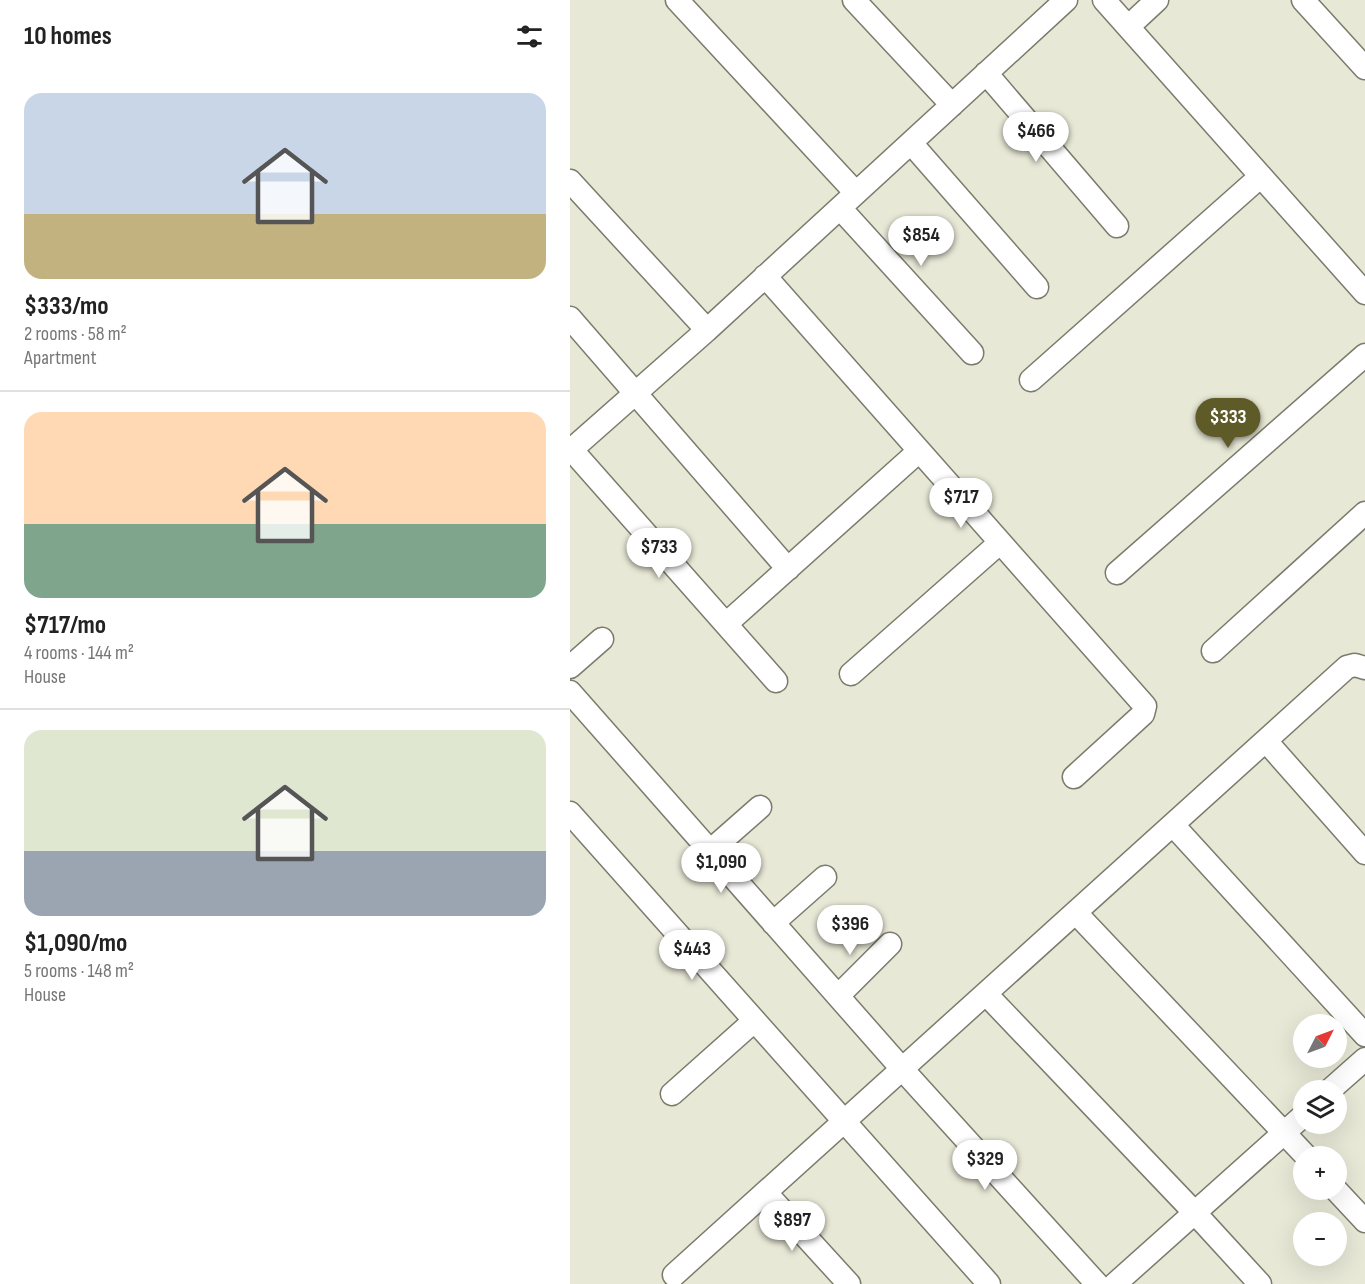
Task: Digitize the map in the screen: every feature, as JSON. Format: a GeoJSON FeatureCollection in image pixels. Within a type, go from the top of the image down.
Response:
{"type":"FeatureCollection","features":[{"type":"Feature","properties":{"kind":"street"},"geometry":{"type":"LineString","coordinates":[[854,0],[952,105]]}},
{"type":"Feature","properties":{"kind":"street"},"geometry":{"type":"LineString","coordinates":[[776,681],[571,450],[707,330],[1066,0]]}},
{"type":"Feature","properties":{"kind":"street"},"geometry":{"type":"LineString","coordinates":[[1104,0],[1365,293]]}},
{"type":"Feature","properties":{"kind":"street"},"geometry":{"type":"LineString","coordinates":[[1128,27],[1157,0]]}},
{"type":"Feature","properties":{"kind":"street"},"geometry":{"type":"LineString","coordinates":[[1303,0],[1365,68]]}},
{"type":"Feature","properties":{"kind":"street"},"geometry":{"type":"LineString","coordinates":[[682,2],[972,353]]}},
{"type":"Feature","properties":{"kind":"street"},"geometry":{"type":"LineString","coordinates":[[986,74],[1117,226]]}},
{"type":"Feature","properties":{"kind":"street"},"geometry":{"type":"LineString","coordinates":[[911,143],[1037,287]]}},
{"type":"Feature","properties":{"kind":"street"},"geometry":{"type":"LineString","coordinates":[[1032,380],[1261,177]]}},
{"type":"Feature","properties":{"kind":"street"},"geometry":{"type":"LineString","coordinates":[[570,181],[707,330]]}},
{"type":"Feature","properties":{"kind":"street"},"geometry":{"type":"LineString","coordinates":[[765,276],[1145,706],[1143,714],[1074,777]]}},
{"type":"Feature","properties":{"kind":"street"},"geometry":{"type":"LineString","coordinates":[[570,318],[788,569]]}},
{"type":"Feature","properties":{"kind":"street"},"geometry":{"type":"LineString","coordinates":[[1117,573],[1365,355]]}},
{"type":"Feature","properties":{"kind":"street"},"geometry":{"type":"LineString","coordinates":[[726,624],[919,451]]}},
{"type":"Feature","properties":{"kind":"street"},"geometry":{"type":"LineString","coordinates":[[1213,651],[1365,513]]}},
{"type":"Feature","properties":{"kind":"street"},"geometry":{"type":"LineString","coordinates":[[850,674],[995,547]]}},
{"type":"Feature","properties":{"kind":"street"},"geometry":{"type":"LineString","coordinates":[[570,667],[602,639]]}},
{"type":"Feature","properties":{"kind":"street"},"geometry":{"type":"LineString","coordinates":[[674,1275],[1347,667],[1355,665],[1365,668]]}},
{"type":"Feature","properties":{"kind":"street"},"geometry":{"type":"LineString","coordinates":[[570,692],[903,1070],[1096,1284]]}},
{"type":"Feature","properties":{"kind":"street"},"geometry":{"type":"LineString","coordinates":[[1266,741],[1365,854]]}},
{"type":"Feature","properties":{"kind":"street"},"geometry":{"type":"LineString","coordinates":[[710,851],[760,807]]}},
{"type":"Feature","properties":{"kind":"street"},"geometry":{"type":"LineString","coordinates":[[570,813],[983,1282]]}},
{"type":"Feature","properties":{"kind":"street"},"geometry":{"type":"LineString","coordinates":[[1173,825],[1365,1035]]}},
{"type":"Feature","properties":{"kind":"street"},"geometry":{"type":"LineString","coordinates":[[774,923],[825,877]]}},
{"type":"Feature","properties":{"kind":"street"},"geometry":{"type":"LineString","coordinates":[[1076,913],[1297,1146]]}},
{"type":"Feature","properties":{"kind":"street"},"geometry":{"type":"LineString","coordinates":[[838,996],[890,944]]}},
{"type":"Feature","properties":{"kind":"street"},"geometry":{"type":"LineString","coordinates":[[986,994],[1260,1284]]}},
{"type":"Feature","properties":{"kind":"street"},"geometry":{"type":"LineString","coordinates":[[672,1094],[754,1021]]}},
{"type":"Feature","properties":{"kind":"street"},"geometry":{"type":"LineString","coordinates":[[1341,1080],[1365,1059]]}},
{"type":"Feature","properties":{"kind":"street"},"geometry":{"type":"LineString","coordinates":[[1115,1284],[1293,1124]]}},
{"type":"Feature","properties":{"kind":"street"},"geometry":{"type":"LineString","coordinates":[[766,1193],[849,1284]]}},
{"type":"Feature","properties":{"kind":"street"},"geometry":{"type":"LineString","coordinates":[[1345,1200],[1365,1221]]}}]}
